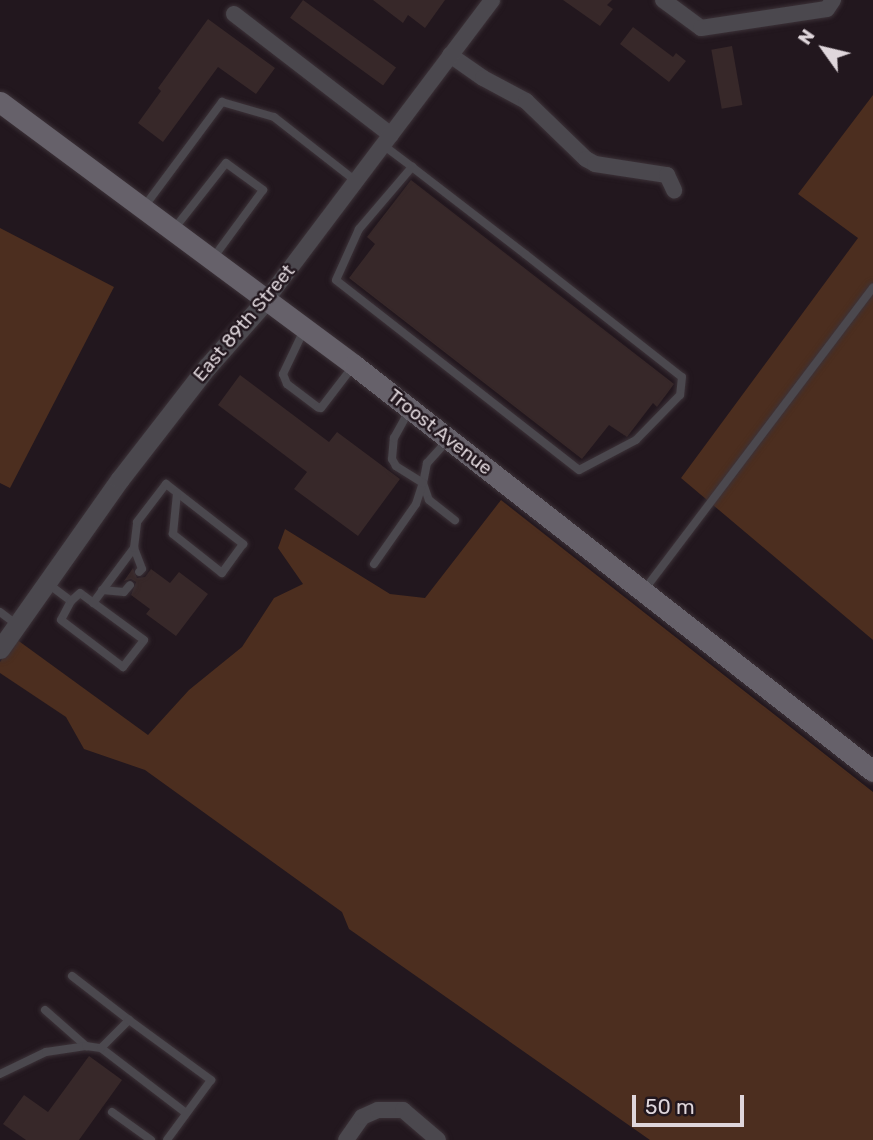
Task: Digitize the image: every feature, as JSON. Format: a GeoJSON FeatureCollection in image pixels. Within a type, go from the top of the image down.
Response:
{"type":"FeatureCollection","features":[{"type":"Feature","properties":{"kind":"main road","name":"Troost Avenue"},"geometry":{"type":"LineString","coordinates":[[0,103],[174,229],[354,365],[873,771]]}},
{"type":"Feature","properties":{"kind":"street"},"geometry":{"type":"LineString","coordinates":[[663,0],[701,28],[827,9],[833,0]]}},
{"type":"Feature","properties":{"kind":"street","name":"East 89th Street"},"geometry":{"type":"LineString","coordinates":[[0,649],[120,479],[207,367],[267,299],[450,55],[483,3]]}},
{"type":"Feature","properties":{"kind":"street"},"geometry":{"type":"LineString","coordinates":[[234,14],[387,140]]}},
{"type":"Feature","properties":{"kind":"street"},"geometry":{"type":"LineString","coordinates":[[450,55],[483,78],[526,101],[586,159],[596,164],[667,175],[674,190]]}},
{"type":"Feature","properties":{"kind":"street"},"geometry":{"type":"LineString","coordinates":[[346,1140],[362,1117],[378,1110],[403,1110],[438,1140]]}},
{"type":"Feature","properties":{"kind":"lane"},"geometry":{"type":"LineString","coordinates":[[144,207],[222,102],[274,117],[356,181]]}},
{"type":"Feature","properties":{"kind":"lane"},"geometry":{"type":"LineString","coordinates":[[387,140],[412,167],[682,377],[680,395],[636,440],[579,470],[336,280],[359,229],[412,167]]}},
{"type":"Feature","properties":{"kind":"lane"},"geometry":{"type":"LineString","coordinates":[[174,229],[226,163],[245,176],[263,190],[213,258]]}},
{"type":"Feature","properties":{"kind":"lane"},"geometry":{"type":"LineString","coordinates":[[643,592],[873,288]]}},
{"type":"Feature","properties":{"kind":"lane"},"geometry":{"type":"LineString","coordinates":[[305,328],[284,374],[287,384],[302,396],[321,408],[354,365]]}},
{"type":"Feature","properties":{"kind":"lane"},"geometry":{"type":"LineString","coordinates":[[410,409],[394,438],[392,459],[396,466],[423,483],[429,500],[455,520]]}},
{"type":"Feature","properties":{"kind":"lane"},"geometry":{"type":"LineString","coordinates":[[374,564],[416,504],[427,463],[449,439]]}},
{"type":"Feature","properties":{"kind":"lane"},"geometry":{"type":"LineString","coordinates":[[139,572],[142,569],[134,548],[137,522],[166,484],[243,544],[222,573],[173,534],[177,493]]}},
{"type":"Feature","properties":{"kind":"lane"},"geometry":{"type":"LineString","coordinates":[[93,603],[134,548]]}},
{"type":"Feature","properties":{"kind":"lane"},"geometry":{"type":"LineString","coordinates":[[47,583],[71,601]]}},
{"type":"Feature","properties":{"kind":"lane"},"geometry":{"type":"LineString","coordinates":[[102,590],[124,592],[130,585]]}},
{"type":"Feature","properties":{"kind":"lane"},"geometry":{"type":"LineString","coordinates":[[80,593],[144,640],[123,667],[61,620],[71,601],[80,593]]}},
{"type":"Feature","properties":{"kind":"lane"},"geometry":{"type":"LineString","coordinates":[[0,612],[17,625]]}},
{"type":"Feature","properties":{"kind":"lane"},"geometry":{"type":"LineString","coordinates":[[72,976],[211,1080],[167,1140]]}},
{"type":"Feature","properties":{"kind":"lane"},"geometry":{"type":"LineString","coordinates":[[45,1010],[86,1046]]}},
{"type":"Feature","properties":{"kind":"lane"},"geometry":{"type":"LineString","coordinates":[[102,1048],[128,1020]]}},
{"type":"Feature","properties":{"kind":"lane"},"geometry":{"type":"LineString","coordinates":[[0,1074],[46,1052],[86,1046],[102,1048],[186,1113]]}},
{"type":"Feature","properties":{"kind":"lane"},"geometry":{"type":"LineString","coordinates":[[112,1112],[151,1140]]}},
{"type":"Feature","properties":{"kind":"shaded area"},"geometry":{"type":"Polygon","coordinates":[[[873,95],[873,640],[681,478],[858,238],[798,194],[873,95]]]}},
{"type":"Feature","properties":{"kind":"shaded area"},"geometry":{"type":"Polygon","coordinates":[[[0,228],[114,287],[10,488],[0,483],[0,228]]]}},
{"type":"Feature","properties":{"kind":"shaded area"},"geometry":{"type":"Polygon","coordinates":[[[501,500],[873,792],[873,1140],[650,1140],[349,929],[342,912],[145,770],[84,749],[66,717],[0,673],[0,662],[16,639],[148,735],[189,690],[242,647],[274,598],[303,584],[278,548],[285,529],[390,594],[425,598],[501,500]]]}},
{"type":"Feature","properties":{"kind":"building"},"geometry":{"type":"Polygon","coordinates":[[[303,0],[396,68],[383,85],[290,18],[303,0]]]}},
{"type":"Feature","properties":{"kind":"building"},"geometry":{"type":"Polygon","coordinates":[[[373,0],[445,0],[425,28],[408,15],[403,23],[373,0]]]}},
{"type":"Feature","properties":{"kind":"building"},"geometry":{"type":"Polygon","coordinates":[[[563,0],[612,0],[607,5],[613,9],[600,26],[563,0]]]}},
{"type":"Feature","properties":{"kind":"building"},"geometry":{"type":"Polygon","coordinates":[[[208,19],[275,68],[256,94],[218,67],[163,142],[138,123],[161,91],[158,88],[208,19]]]}},
{"type":"Feature","properties":{"kind":"building"},"geometry":{"type":"Polygon","coordinates":[[[633,27],[673,57],[676,53],[686,61],[669,82],[620,44],[633,27]]]}},
{"type":"Feature","properties":{"kind":"building"},"geometry":{"type":"Polygon","coordinates":[[[732,46],[742,105],[722,109],[711,50],[732,46]]]}},
{"type":"Feature","properties":{"kind":"building"},"geometry":{"type":"Polygon","coordinates":[[[411,180],[674,384],[657,407],[653,403],[627,437],[609,425],[582,459],[349,278],[375,244],[367,237],[411,180]]]}},
{"type":"Feature","properties":{"kind":"building"},"geometry":{"type":"Polygon","coordinates":[[[240,375],[329,442],[337,432],[400,479],[358,536],[294,489],[307,472],[218,405],[240,375]]]}},
{"type":"Feature","properties":{"kind":"building"},"geometry":{"type":"Polygon","coordinates":[[[133,568],[137,578],[145,577],[151,569],[170,583],[179,572],[208,594],[176,636],[146,614],[150,609],[131,595],[136,582],[131,579],[124,581],[133,568]]]}},
{"type":"Feature","properties":{"kind":"building"},"geometry":{"type":"Polygon","coordinates":[[[89,1056],[122,1080],[79,1140],[26,1140],[3,1124],[24,1095],[48,1112],[89,1056]]]}}]}
